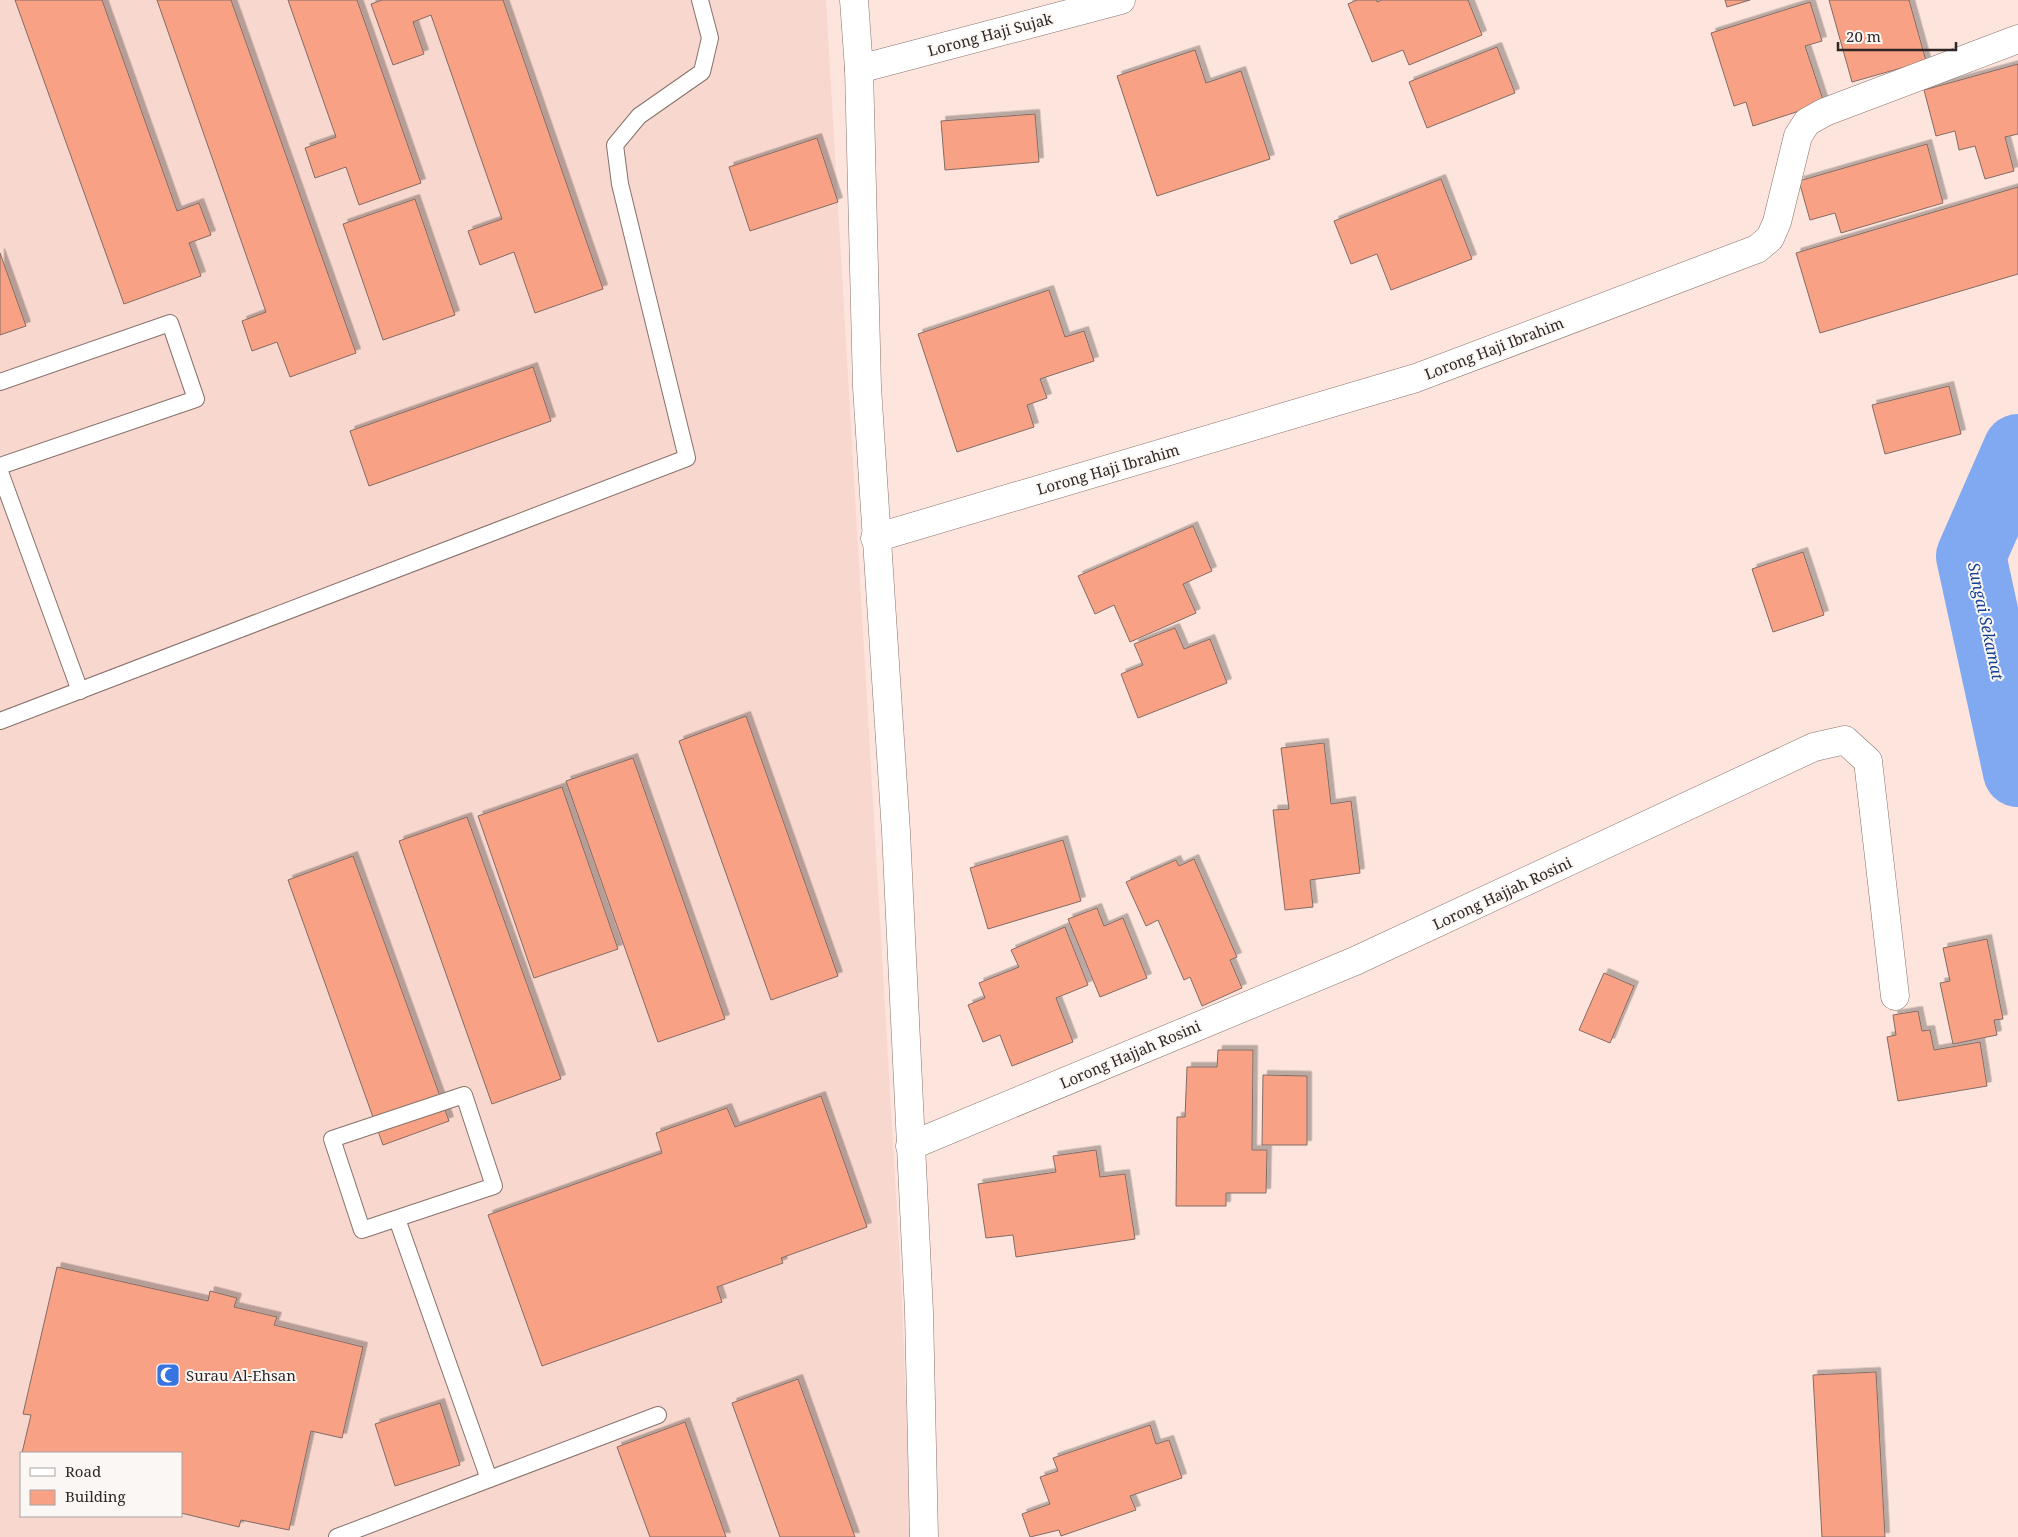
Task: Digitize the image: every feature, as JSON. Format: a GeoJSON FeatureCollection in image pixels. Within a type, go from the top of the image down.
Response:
{"type":"FeatureCollection","features":[{"type":"Feature","properties":{"kind":"street"},"geometry":{"type":"LineString","coordinates":[[854,0],[859,69],[867,387],[875,538],[896,832],[919,1312],[924,1537]]}},
{"type":"Feature","properties":{"kind":"street","name":"Lorong Haji Sujak"},"geometry":{"type":"LineString","coordinates":[[859,69],[1121,0]]}},
{"type":"Feature","properties":{"kind":"street","name":"Lorong Haji Ibrahim"},"geometry":{"type":"LineString","coordinates":[[875,538],[1399,383],[1756,249],[1770,238],[1777,222],[1798,136],[1807,122],[1824,112],[2018,39]]}},
{"type":"Feature","properties":{"kind":"street","name":"Lorong Hajjah Rosini"},"geometry":{"type":"LineString","coordinates":[[910,1146],[1355,961],[1814,747],[1845,740],[1868,761],[1894,996]]}},
{"type":"Feature","properties":{"kind":"lane"},"geometry":{"type":"LineString","coordinates":[[0,721],[687,458],[620,184],[615,144],[639,116],[702,72],[710,38],[700,0]]}},
{"type":"Feature","properties":{"kind":"lane"},"geometry":{"type":"LineString","coordinates":[[0,382],[170,323],[196,399],[0,466]]}},
{"type":"Feature","properties":{"kind":"lane"},"geometry":{"type":"LineString","coordinates":[[0,472],[80,691]]}},
{"type":"Feature","properties":{"kind":"lane"},"geometry":{"type":"LineString","coordinates":[[464,1095],[494,1186],[397,1218],[362,1230],[332,1139],[464,1095]]}},
{"type":"Feature","properties":{"kind":"lane"},"geometry":{"type":"LineString","coordinates":[[397,1218],[489,1479]]}},
{"type":"Feature","properties":{"kind":"lane"},"geometry":{"type":"LineString","coordinates":[[337,1537],[658,1415]]}},
{"type":"Feature","properties":{"kind":"shaded area"},"geometry":{"type":"Polygon","coordinates":[[[0,0],[826,0],[902,1297],[911,1537],[0,1537],[0,0]]]}},
{"type":"Feature","properties":{"kind":"building"},"geometry":{"type":"Polygon","coordinates":[[[15,0],[102,0],[177,211],[199,203],[211,235],[189,243],[201,276],[124,304],[15,0]]]}},
{"type":"Feature","properties":{"kind":"building"},"geometry":{"type":"Polygon","coordinates":[[[157,0],[231,0],[356,353],[290,377],[277,342],[252,351],[242,321],[266,312],[157,0]]]}},
{"type":"Feature","properties":{"kind":"building"},"geometry":{"type":"Polygon","coordinates":[[[288,0],[357,0],[421,183],[359,205],[346,167],[315,178],[305,148],[336,137],[288,0]]]}},
{"type":"Feature","properties":{"kind":"building"},"geometry":{"type":"Polygon","coordinates":[[[382,0],[503,0],[603,289],[535,313],[514,252],[480,265],[468,231],[502,219],[431,15],[413,22],[424,54],[393,65],[371,4],[382,0]]]}},
{"type":"Feature","properties":{"kind":"building"},"geometry":{"type":"Polygon","coordinates":[[[1357,0],[1377,0],[1377,2],[1382,0],[1468,0],[1482,35],[1409,65],[1403,50],[1372,62],[1348,4],[1357,0]]]}},
{"type":"Feature","properties":{"kind":"building"},"geometry":{"type":"Polygon","coordinates":[[[1725,0],[1750,0],[1727,7],[1725,0]]]}},
{"type":"Feature","properties":{"kind":"building"},"geometry":{"type":"Polygon","coordinates":[[[1829,0],[1909,0],[1926,61],[1852,82],[1829,0]]]}},
{"type":"Feature","properties":{"kind":"building"},"geometry":{"type":"Polygon","coordinates":[[[1810,2],[1822,41],[1805,46],[1824,103],[1753,126],[1746,102],[1734,106],[1711,33],[1810,2]]]}},
{"type":"Feature","properties":{"kind":"building"},"geometry":{"type":"Polygon","coordinates":[[[1497,47],[1515,93],[1427,128],[1409,82],[1497,47]]]}},
{"type":"Feature","properties":{"kind":"building"},"geometry":{"type":"Polygon","coordinates":[[[1195,50],[1206,83],[1241,71],[1270,159],[1157,196],[1117,76],[1195,50]]]}},
{"type":"Feature","properties":{"kind":"building"},"geometry":{"type":"Polygon","coordinates":[[[2018,64],[2018,134],[2005,137],[2014,171],[1985,179],[1975,146],[1959,150],[1955,131],[1936,136],[1924,90],[2018,64]]]}},
{"type":"Feature","properties":{"kind":"building"},"geometry":{"type":"Polygon","coordinates":[[[1035,114],[1039,162],[945,170],[941,121],[1035,114]]]}},
{"type":"Feature","properties":{"kind":"building"},"geometry":{"type":"Polygon","coordinates":[[[817,138],[838,202],[750,231],[729,167],[817,138]]]}},
{"type":"Feature","properties":{"kind":"building"},"geometry":{"type":"Polygon","coordinates":[[[1927,144],[1943,203],[1841,233],[1835,213],[1810,220],[1799,181],[1927,144]]]}},
{"type":"Feature","properties":{"kind":"building"},"geometry":{"type":"Polygon","coordinates":[[[1441,179],[1472,259],[1391,290],[1377,254],[1351,264],[1334,221],[1441,179]]]}},
{"type":"Feature","properties":{"kind":"building"},"geometry":{"type":"Polygon","coordinates":[[[2018,187],[2018,274],[1820,333],[1796,253],[2018,187]]]}},
{"type":"Feature","properties":{"kind":"building"},"geometry":{"type":"Polygon","coordinates":[[[415,199],[455,315],[383,340],[343,224],[415,199]]]}},
{"type":"Feature","properties":{"kind":"building"},"geometry":{"type":"Polygon","coordinates":[[[0,253],[26,326],[0,335],[0,253]]]}},
{"type":"Feature","properties":{"kind":"building"},"geometry":{"type":"Polygon","coordinates":[[[1049,290],[1065,337],[1084,331],[1094,361],[1040,379],[1047,398],[1027,405],[1034,427],[957,452],[918,334],[1049,290]]]}},
{"type":"Feature","properties":{"kind":"building"},"geometry":{"type":"Polygon","coordinates":[[[533,367],[551,421],[369,486],[350,431],[533,367]]]}},
{"type":"Feature","properties":{"kind":"building"},"geometry":{"type":"Polygon","coordinates":[[[1949,386],[1961,434],[1885,454],[1872,405],[1949,386]]]}},
{"type":"Feature","properties":{"kind":"building"},"geometry":{"type":"Polygon","coordinates":[[[1193,526],[1212,571],[1183,584],[1196,613],[1130,642],[1114,605],[1095,614],[1078,576],[1193,526]]]}},
{"type":"Feature","properties":{"kind":"building"},"geometry":{"type":"Polygon","coordinates":[[[1803,552],[1824,615],[1773,632],[1752,569],[1803,552]]]}},
{"type":"Feature","properties":{"kind":"building"},"geometry":{"type":"Polygon","coordinates":[[[1175,628],[1184,649],[1210,639],[1227,683],[1138,718],[1121,674],[1143,665],[1134,644],[1175,628]]]}},
{"type":"Feature","properties":{"kind":"building"},"geometry":{"type":"Polygon","coordinates":[[[746,716],[838,976],[771,1000],[679,741],[746,716]]]}},
{"type":"Feature","properties":{"kind":"building"},"geometry":{"type":"Polygon","coordinates":[[[1324,743],[1331,804],[1351,801],[1360,873],[1310,880],[1313,907],[1285,910],[1273,810],[1289,809],[1281,748],[1324,743]]]}},
{"type":"Feature","properties":{"kind":"building"},"geometry":{"type":"Polygon","coordinates":[[[633,758],[725,1019],[658,1042],[566,781],[633,758]]]}},
{"type":"Feature","properties":{"kind":"building"},"geometry":{"type":"Polygon","coordinates":[[[562,787],[618,949],[534,978],[478,816],[562,787]]]}},
{"type":"Feature","properties":{"kind":"building"},"geometry":{"type":"Polygon","coordinates":[[[467,817],[561,1079],[492,1104],[399,841],[467,817]]]}},
{"type":"Feature","properties":{"kind":"building"},"geometry":{"type":"Polygon","coordinates":[[[1063,840],[1081,901],[988,929],[970,868],[1063,840]]]}},
{"type":"Feature","properties":{"kind":"building"},"geometry":{"type":"Polygon","coordinates":[[[353,856],[449,1121],[383,1145],[288,880],[353,856]]]}},
{"type":"Feature","properties":{"kind":"building"},"geometry":{"type":"Polygon","coordinates":[[[1194,859],[1237,957],[1230,960],[1242,988],[1202,1006],[1190,977],[1184,980],[1158,920],[1146,926],[1126,882],[1176,860],[1179,866],[1194,859]]]}},
{"type":"Feature","properties":{"kind":"building"},"geometry":{"type":"Polygon","coordinates":[[[1097,908],[1104,926],[1123,918],[1147,978],[1100,997],[1068,919],[1097,908]]]}},
{"type":"Feature","properties":{"kind":"building"},"geometry":{"type":"Polygon","coordinates":[[[1065,927],[1088,985],[1056,998],[1073,1042],[1012,1066],[1000,1035],[983,1042],[968,1005],[985,998],[979,983],[1019,967],[1011,950],[1065,927]]]}},
{"type":"Feature","properties":{"kind":"building"},"geometry":{"type":"Polygon","coordinates":[[[1987,939],[2003,1019],[1994,1020],[1997,1035],[1953,1044],[1940,983],[1950,981],[1943,948],[1987,939]]]}},
{"type":"Feature","properties":{"kind":"building"},"geometry":{"type":"Polygon","coordinates":[[[1604,973],[1634,986],[1610,1043],[1579,1030],[1604,973]]]}},
{"type":"Feature","properties":{"kind":"building"},"geometry":{"type":"Polygon","coordinates":[[[1918,1011],[1922,1031],[1930,1030],[1934,1050],[1980,1042],[1987,1086],[1898,1101],[1887,1037],[1896,1035],[1893,1015],[1918,1011]]]}},
{"type":"Feature","properties":{"kind":"building"},"geometry":{"type":"Polygon","coordinates":[[[1218,1050],[1253,1050],[1252,1150],[1267,1150],[1266,1193],[1226,1193],[1226,1206],[1176,1206],[1177,1117],[1185,1117],[1187,1067],[1217,1067],[1218,1050]]]}},
{"type":"Feature","properties":{"kind":"building"},"geometry":{"type":"Polygon","coordinates":[[[1263,1075],[1307,1076],[1307,1145],[1262,1145],[1263,1075]]]}},
{"type":"Feature","properties":{"kind":"building"},"geometry":{"type":"Polygon","coordinates":[[[821,1096],[867,1227],[781,1258],[783,1263],[717,1287],[722,1302],[542,1366],[488,1215],[662,1153],[656,1133],[727,1108],[735,1127],[821,1096]]]}},
{"type":"Feature","properties":{"kind":"building"},"geometry":{"type":"Polygon","coordinates":[[[1096,1150],[1100,1177],[1125,1174],[1135,1239],[1016,1257],[1013,1235],[986,1238],[978,1184],[1056,1172],[1053,1156],[1096,1150]]]}},
{"type":"Feature","properties":{"kind":"building"},"geometry":{"type":"Polygon","coordinates":[[[57,1267],[208,1301],[210,1291],[237,1298],[234,1307],[277,1317],[274,1325],[363,1347],[342,1438],[311,1431],[289,1530],[241,1520],[239,1527],[182,1513],[182,1452],[22,1452],[31,1415],[23,1414],[57,1267]]]}},
{"type":"Feature","properties":{"kind":"building"},"geometry":{"type":"Polygon","coordinates":[[[1876,1372],[1885,1537],[1822,1537],[1813,1375],[1876,1372]]]}},
{"type":"Feature","properties":{"kind":"building"},"geometry":{"type":"Polygon","coordinates":[[[798,1379],[855,1537],[780,1537],[732,1403],[798,1379]]]}},
{"type":"Feature","properties":{"kind":"building"},"geometry":{"type":"Polygon","coordinates":[[[440,1403],[460,1465],[395,1486],[375,1424],[440,1403]]]}},
{"type":"Feature","properties":{"kind":"building"},"geometry":{"type":"Polygon","coordinates":[[[685,1422],[726,1537],[650,1537],[617,1447],[685,1422]]]}},
{"type":"Feature","properties":{"kind":"building"},"geometry":{"type":"Polygon","coordinates":[[[1150,1425],[1156,1444],[1169,1440],[1182,1478],[1130,1496],[1136,1510],[1061,1536],[1059,1530],[1030,1537],[1022,1514],[1050,1504],[1040,1477],[1058,1471],[1053,1458],[1150,1425]]]}},
{"type":"Feature","properties":{"kind":"waterway","name":"Sungai Sekamat"},"geometry":{"type":"LineString","coordinates":[[2018,449],[1971,556],[2018,772]]}},
{"type":"Feature","properties":{"kind":"place","name":"Surau Al-Ehsan"},"geometry":{"type":"Point","coordinates":[168,1375]}}]}
